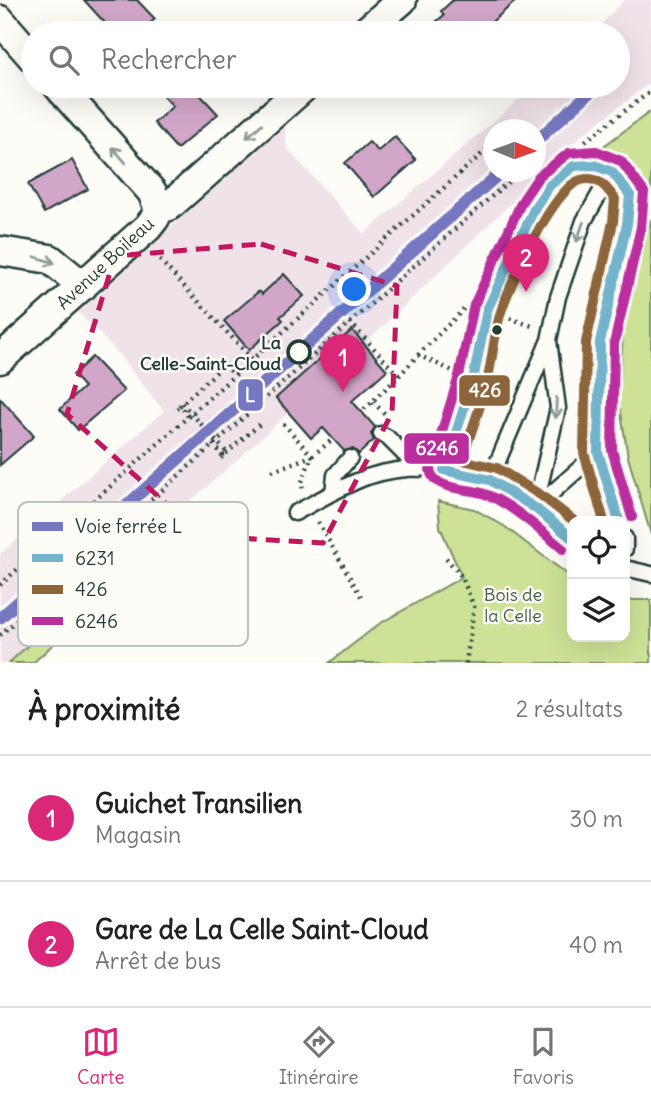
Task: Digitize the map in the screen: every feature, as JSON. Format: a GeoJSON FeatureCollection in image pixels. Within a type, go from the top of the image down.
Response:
{"type":"FeatureCollection","features":[{"type":"Feature","properties":{"kind":"street"},"geometry":{"type":"LineString","coordinates":[[378,21],[402,0]]}},
{"type":"Feature","properties":{"kind":"street"},"geometry":{"type":"LineString","coordinates":[[0,20],[21,44]]}},
{"type":"Feature","properties":{"kind":"street"},"geometry":{"type":"LineString","coordinates":[[69,98],[152,192],[159,209]]}},
{"type":"Feature","properties":{"kind":"street","name":"Avenue Boileau"},"geometry":{"type":"LineString","coordinates":[[0,359],[138,236],[155,218],[159,209],[169,206],[291,98]]}},
{"type":"Feature","properties":{"kind":"street"},"geometry":{"type":"LineString","coordinates":[[0,251],[50,260],[83,286]]}},
{"type":"Feature","properties":{"kind":"lane"},"geometry":{"type":"LineString","coordinates":[[444,470],[473,380],[487,310],[535,207],[550,185],[574,166],[594,165],[611,172],[630,195],[627,224],[600,342],[598,452],[618,516]]}},
{"type":"Feature","properties":{"kind":"lane"},"geometry":{"type":"LineString","coordinates":[[489,480],[549,340],[558,297],[584,221],[611,172]]}},
{"type":"Feature","properties":{"kind":"lane"},"geometry":{"type":"LineString","coordinates":[[535,508],[558,408],[549,340]]}},
{"type":"Feature","properties":{"kind":"lane"},"geometry":{"type":"LineString","coordinates":[[380,434],[387,437],[419,469]]}},
{"type":"Feature","properties":{"kind":"lane"},"geometry":{"type":"LineString","coordinates":[[535,508],[598,452]]}},
{"type":"Feature","properties":{"kind":"lane"},"geometry":{"type":"LineString","coordinates":[[333,493],[335,475],[350,458]]}},
{"type":"Feature","properties":{"kind":"lane"},"geometry":{"type":"LineString","coordinates":[[295,513],[376,474],[419,469],[444,470],[489,480],[535,508],[567,534]]}},
{"type":"Feature","properties":{"kind":"lane"},"geometry":{"type":"LineString","coordinates":[[630,569],[651,574]]}},
{"type":"Feature","properties":{"kind":"path"},"geometry":{"type":"LineString","coordinates":[[584,142],[651,91]]}},
{"type":"Feature","properties":{"kind":"path"},"geometry":{"type":"LineString","coordinates":[[92,502],[483,153]]}},
{"type":"Feature","properties":{"kind":"path"},"geometry":{"type":"LineString","coordinates":[[148,502],[508,182]]}},
{"type":"Feature","properties":{"kind":"path"},"geometry":{"type":"LineString","coordinates":[[138,236],[252,359]]}},
{"type":"Feature","properties":{"kind":"path"},"geometry":{"type":"LineString","coordinates":[[350,322],[398,376],[361,412]]}},
{"type":"Feature","properties":{"kind":"path"},"geometry":{"type":"LineString","coordinates":[[188,416],[181,407],[176,409],[225,364],[234,375]]}},
{"type":"Feature","properties":{"kind":"path"},"geometry":{"type":"LineString","coordinates":[[184,401],[229,451]]}},
{"type":"Feature","properties":{"kind":"path"},"geometry":{"type":"LineString","coordinates":[[213,444],[223,455],[220,458],[262,422]]}},
{"type":"Feature","properties":{"kind":"path"},"geometry":{"type":"LineString","coordinates":[[283,422],[312,456]]}},
{"type":"Feature","properties":{"kind":"path"},"geometry":{"type":"LineString","coordinates":[[272,471],[312,456],[333,439]]}},
{"type":"Feature","properties":{"kind":"path"},"geometry":{"type":"LineString","coordinates":[[303,488],[301,484],[312,456]]}},
{"type":"Feature","properties":{"kind":"path"},"geometry":{"type":"LineString","coordinates":[[317,519],[363,600]]}},
{"type":"Feature","properties":{"kind":"path"},"geometry":{"type":"LineString","coordinates":[[446,558],[462,577],[474,607],[466,663]]}},
{"type":"Feature","properties":{"kind":"path"},"geometry":{"type":"LineString","coordinates":[[0,585],[18,569]]}},
{"type":"Feature","properties":{"kind":"path"},"geometry":{"type":"LineString","coordinates":[[0,635],[18,619]]}},
{"type":"Feature","properties":{"kind":"highlighted area"},"geometry":{"type":"Polygon","coordinates":[[[261,244],[397,286],[392,413],[323,543],[202,536],[67,414],[115,256],[261,244]]]}},
{"type":"Feature","properties":{"kind":"shaded area"},"geometry":{"type":"Polygon","coordinates":[[[624,0],[651,0],[651,82],[581,136],[546,170],[546,119],[496,119],[520,98],[630,98],[630,21],[604,21],[624,0]]]}},
{"type":"Feature","properties":{"kind":"shaded area"},"geometry":{"type":"Polygon","coordinates":[[[285,126],[287,148],[364,234],[483,130],[483,182],[533,182],[377,332],[189,502],[60,502],[164,411],[114,349],[76,310],[285,126]]]}},
{"type":"Feature","properties":{"kind":"shaded area"},"geometry":{"type":"Polygon","coordinates":[[[18,538],[18,646],[27,646],[9,663],[0,663],[0,554],[18,538]]]}},
{"type":"Feature","properties":{"kind":"green space"},"geometry":{"type":"Polygon","coordinates":[[[651,111],[651,196],[643,179],[631,167],[597,151],[651,111]]]}},
{"type":"Feature","properties":{"kind":"green space"},"geometry":{"type":"Polygon","coordinates":[[[651,219],[651,535],[628,457],[619,400],[629,290],[651,219]]]}},
{"type":"Feature","properties":{"kind":"green space","name":"Bois de la Celle"},"geometry":{"type":"Polygon","coordinates":[[[438,501],[474,509],[504,526],[567,574],[567,642],[630,642],[630,600],[651,600],[651,663],[329,663],[379,624],[462,577],[440,527],[438,501]]]}},
{"type":"Feature","properties":{"kind":"green space"},"geometry":{"type":"Polygon","coordinates":[[[27,646],[51,646],[33,663],[9,663],[27,646]]]}},
{"type":"Feature","properties":{"kind":"building"},"geometry":{"type":"Polygon","coordinates":[[[84,0],[137,0],[155,19],[153,21],[103,21],[84,0]]]}},
{"type":"Feature","properties":{"kind":"building"},"geometry":{"type":"Polygon","coordinates":[[[453,0],[517,0],[493,21],[437,21],[444,15],[441,11],[453,0]]]}},
{"type":"Feature","properties":{"kind":"building"},"geometry":{"type":"Polygon","coordinates":[[[165,98],[203,98],[218,114],[177,149],[154,123],[173,106],[165,98]]]}},
{"type":"Feature","properties":{"kind":"building"},"geometry":{"type":"Polygon","coordinates":[[[395,137],[416,160],[374,197],[345,163],[369,142],[378,151],[395,137]]]}},
{"type":"Feature","properties":{"kind":"building"},"geometry":{"type":"Polygon","coordinates":[[[72,160],[88,189],[44,213],[28,184],[72,160]]]}},
{"type":"Feature","properties":{"kind":"building"},"geometry":{"type":"Polygon","coordinates":[[[284,274],[304,296],[280,317],[283,320],[249,350],[224,321],[259,291],[262,294],[284,274]]]}},
{"type":"Feature","properties":{"kind":"building"},"geometry":{"type":"Polygon","coordinates":[[[352,330],[387,370],[352,401],[375,427],[371,434],[374,440],[359,454],[353,449],[344,451],[323,428],[311,438],[276,398],[352,330]]]}},
{"type":"Feature","properties":{"kind":"building"},"geometry":{"type":"Polygon","coordinates":[[[92,357],[124,391],[78,430],[60,409],[84,387],[73,375],[92,357]]]}},
{"type":"Feature","properties":{"kind":"building"},"geometry":{"type":"Polygon","coordinates":[[[0,398],[34,436],[0,465],[0,398]]]}},
{"type":"Feature","properties":{"kind":"rail line","name":"L"},"geometry":{"type":"LineString","coordinates":[[546,132],[584,98]]}},
{"type":"Feature","properties":{"kind":"rail line","name":"L"},"geometry":{"type":"LineString","coordinates":[[130,502],[490,182]]}},
{"type":"Feature","properties":{"kind":"rail line","name":"L"},"geometry":{"type":"LineString","coordinates":[[0,618],[18,602]]}},
{"type":"Feature","properties":{"kind":"transit line","name":"6246"},"geometry":{"type":"LineString","coordinates":[[563,549],[502,502],[482,493],[444,485],[433,477],[430,470],[459,376],[474,305],[522,201],[539,176],[569,153],[596,151],[621,161],[644,192],[641,227],[614,344],[612,450],[632,517]]}},
{"type":"Feature","properties":{"kind":"transit line","name":"6231"},"geometry":{"type":"LineString","coordinates":[[444,470],[473,380],[487,310],[535,207],[550,185],[574,166],[594,165],[612,172],[630,195],[627,224],[600,342],[598,452],[617,516]]}},
{"type":"Feature","properties":{"kind":"transit line","name":"426"},"geometry":{"type":"LineString","coordinates":[[568,516],[542,496],[497,468],[462,460],[487,383],[500,315],[512,283],[533,240],[558,200],[570,186],[587,179],[601,183],[615,199],[613,222],[586,342],[584,453],[603,516]]}},
{"type":"Feature","properties":{"kind":"transit line","name":"6231"},"geometry":{"type":"LineString","coordinates":[[444,470],[490,480],[535,508],[567,534]]}},
{"type":"Feature","properties":{"kind":"place","name":"Gare de La Celle Saint-Cloud"},"geometry":{"type":"Point","coordinates":[526,292]}},
{"type":"Feature","properties":{"kind":"place","name":"La Celle-Saint-Cloud"},"geometry":{"type":"Point","coordinates":[299,352]}},
{"type":"Feature","properties":{"kind":"place","name":"Guichet Transilien"},"geometry":{"type":"Point","coordinates":[343,392]}}]}
